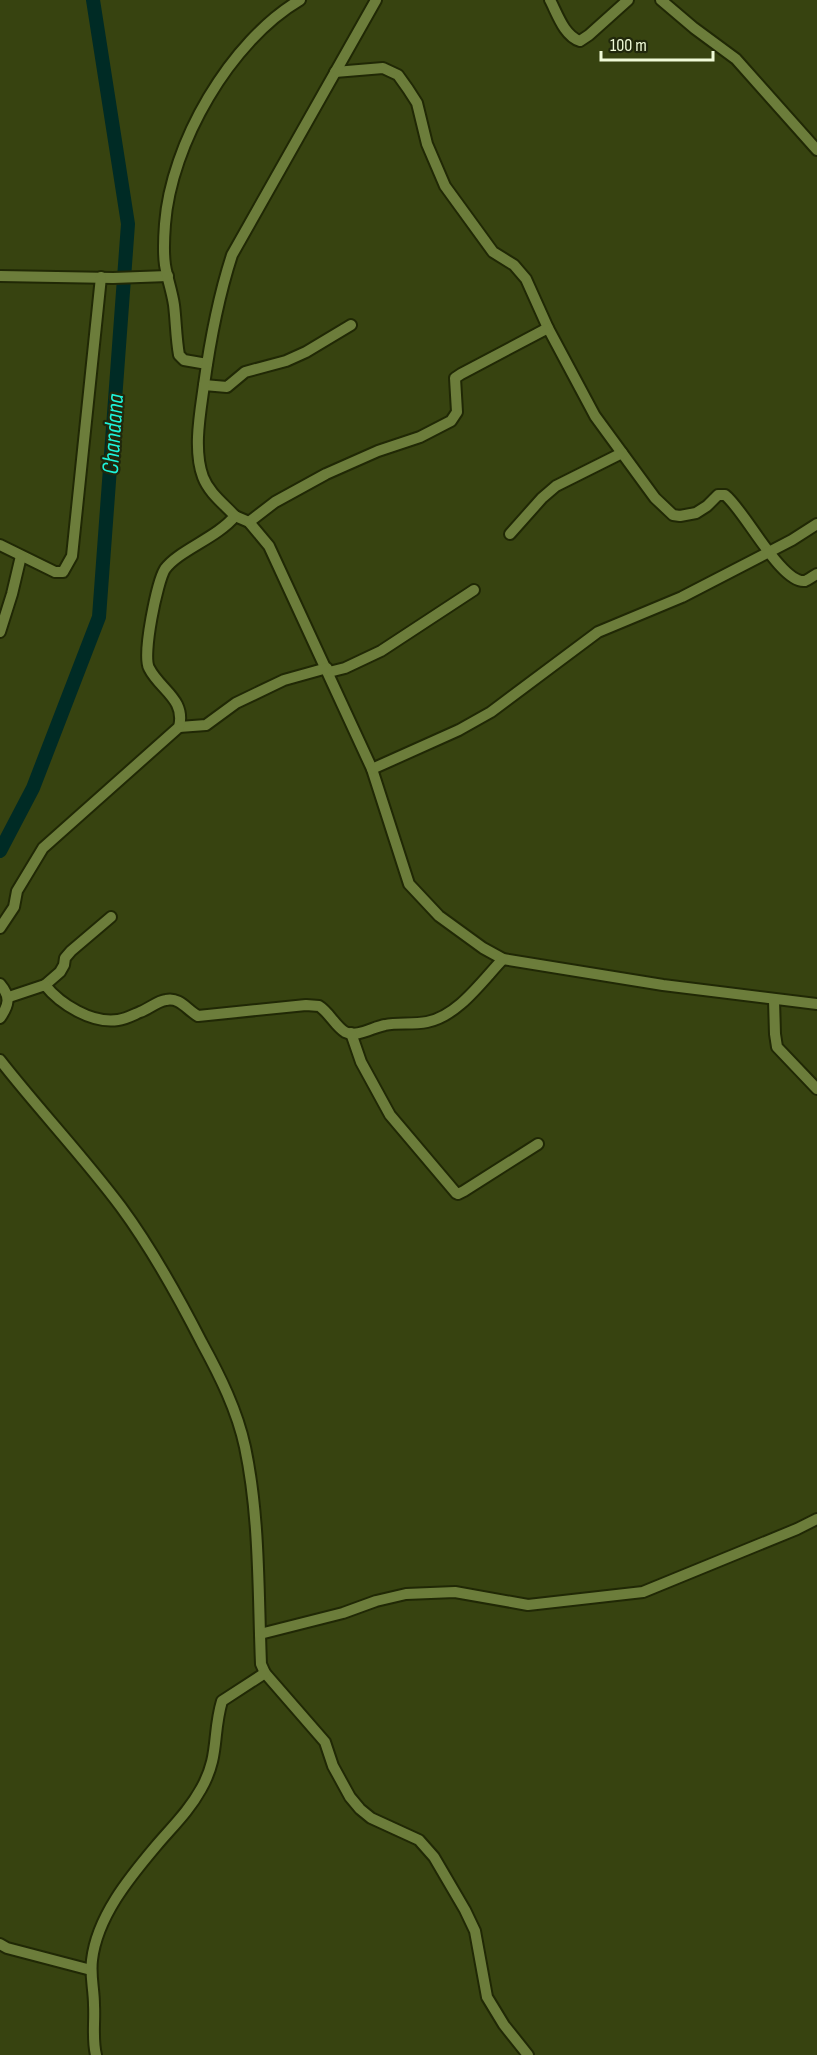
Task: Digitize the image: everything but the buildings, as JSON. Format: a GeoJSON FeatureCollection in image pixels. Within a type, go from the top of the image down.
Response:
{"type":"FeatureCollection","features":[{"type":"Feature","properties":{"kind":"street"},"geometry":{"type":"LineString","coordinates":[[207,364],[184,360],[179,355],[164,243],[168,199],[190,134],[218,84],[240,54],[273,19],[300,0]]}},
{"type":"Feature","properties":{"kind":"street"},"geometry":{"type":"LineString","coordinates":[[376,0],[232,255],[215,312],[207,364],[199,428],[200,467],[210,489],[235,516],[249,522],[269,546],[372,769],[409,884],[439,916],[483,948],[504,959],[774,1000],[817,1004]]}},
{"type":"Feature","properties":{"kind":"street"},"geometry":{"type":"LineString","coordinates":[[550,0],[568,33],[573,39],[580,40],[589,35],[628,0]]}},
{"type":"Feature","properties":{"kind":"street"},"geometry":{"type":"LineString","coordinates":[[661,0],[736,59],[817,150]]}},
{"type":"Feature","properties":{"kind":"street"},"geometry":{"type":"LineString","coordinates":[[335,72],[383,68],[398,75],[417,103],[427,144],[445,186],[493,252],[514,265],[526,279],[548,328],[595,416],[655,498],[673,515],[689,516],[707,506],[718,495],[725,495],[734,501],[768,552],[785,570],[798,580],[806,581],[817,574]]}},
{"type":"Feature","properties":{"kind":"street"},"geometry":{"type":"LineString","coordinates":[[0,276],[113,278],[168,276]]}},
{"type":"Feature","properties":{"kind":"street"},"geometry":{"type":"LineString","coordinates":[[0,545],[56,573],[63,572],[72,556],[101,277]]}},
{"type":"Feature","properties":{"kind":"street"},"geometry":{"type":"LineString","coordinates":[[204,385],[227,387],[245,372],[273,365],[306,352],[351,325]]}},
{"type":"Feature","properties":{"kind":"street"},"geometry":{"type":"LineString","coordinates":[[249,522],[274,502],[326,474],[451,421],[457,412],[455,378],[548,328]]}},
{"type":"Feature","properties":{"kind":"street"},"geometry":{"type":"LineString","coordinates":[[510,534],[556,486],[622,453]]}},
{"type":"Feature","properties":{"kind":"street"},"geometry":{"type":"LineString","coordinates":[[179,727],[179,707],[149,668],[146,653],[159,583],[170,564],[220,530],[235,516]]}},
{"type":"Feature","properties":{"kind":"street"},"geometry":{"type":"LineString","coordinates":[[372,769],[459,730],[491,712],[598,632],[682,597],[792,540],[817,524]]}},
{"type":"Feature","properties":{"kind":"street"},"geometry":{"type":"LineString","coordinates":[[0,632],[21,556]]}},
{"type":"Feature","properties":{"kind":"street"},"geometry":{"type":"LineString","coordinates":[[0,928],[14,907],[17,891],[44,848],[179,727],[206,724],[236,703],[275,685],[328,670],[345,668],[381,651],[474,590]]}},
{"type":"Feature","properties":{"kind":"street"},"geometry":{"type":"LineString","coordinates":[[9,997],[45,985],[60,972],[65,958],[71,951],[111,917]]}},
{"type":"Feature","properties":{"kind":"street"},"geometry":{"type":"LineString","coordinates":[[45,985],[63,1003],[93,1017],[107,1020],[119,1020],[166,1000],[182,1002],[198,1016],[306,1005],[319,1006],[343,1030],[351,1033],[371,1030],[385,1024],[410,1025],[443,1018],[504,959]]}},
{"type":"Feature","properties":{"kind":"street"},"geometry":{"type":"LineString","coordinates":[[0,984],[9,997],[8,1006],[0,1018]]}},
{"type":"Feature","properties":{"kind":"street"},"geometry":{"type":"LineString","coordinates":[[774,1000],[777,1047],[817,1089]]}},
{"type":"Feature","properties":{"kind":"street"},"geometry":{"type":"LineString","coordinates":[[351,1033],[361,1062],[390,1115],[458,1194],[538,1144]]}},
{"type":"Feature","properties":{"kind":"street"},"geometry":{"type":"LineString","coordinates":[[0,1060],[115,1200],[146,1245],[177,1295],[237,1414],[255,1508],[261,1664],[265,1673],[315,1728],[350,1797],[360,1809],[371,1818],[419,1840],[434,1857],[475,1931],[487,1997],[504,2025],[528,2055]]}},
{"type":"Feature","properties":{"kind":"street"},"geometry":{"type":"LineString","coordinates":[[260,1634],[406,1594],[455,1592],[528,1605],[643,1592],[817,1519]]}},
{"type":"Feature","properties":{"kind":"street"},"geometry":{"type":"LineString","coordinates":[[96,2055],[91,1970],[99,1930],[107,1914],[141,1866],[190,1807],[202,1787],[214,1757],[222,1701],[265,1673]]}},
{"type":"Feature","properties":{"kind":"street"},"geometry":{"type":"LineString","coordinates":[[0,1944],[7,1948],[91,1970]]}},
{"type":"Feature","properties":{"kind":"waterway","name":"Chandana"},"geometry":{"type":"LineString","coordinates":[[0,851],[33,788],[99,617],[128,224],[93,0]]}}]}
